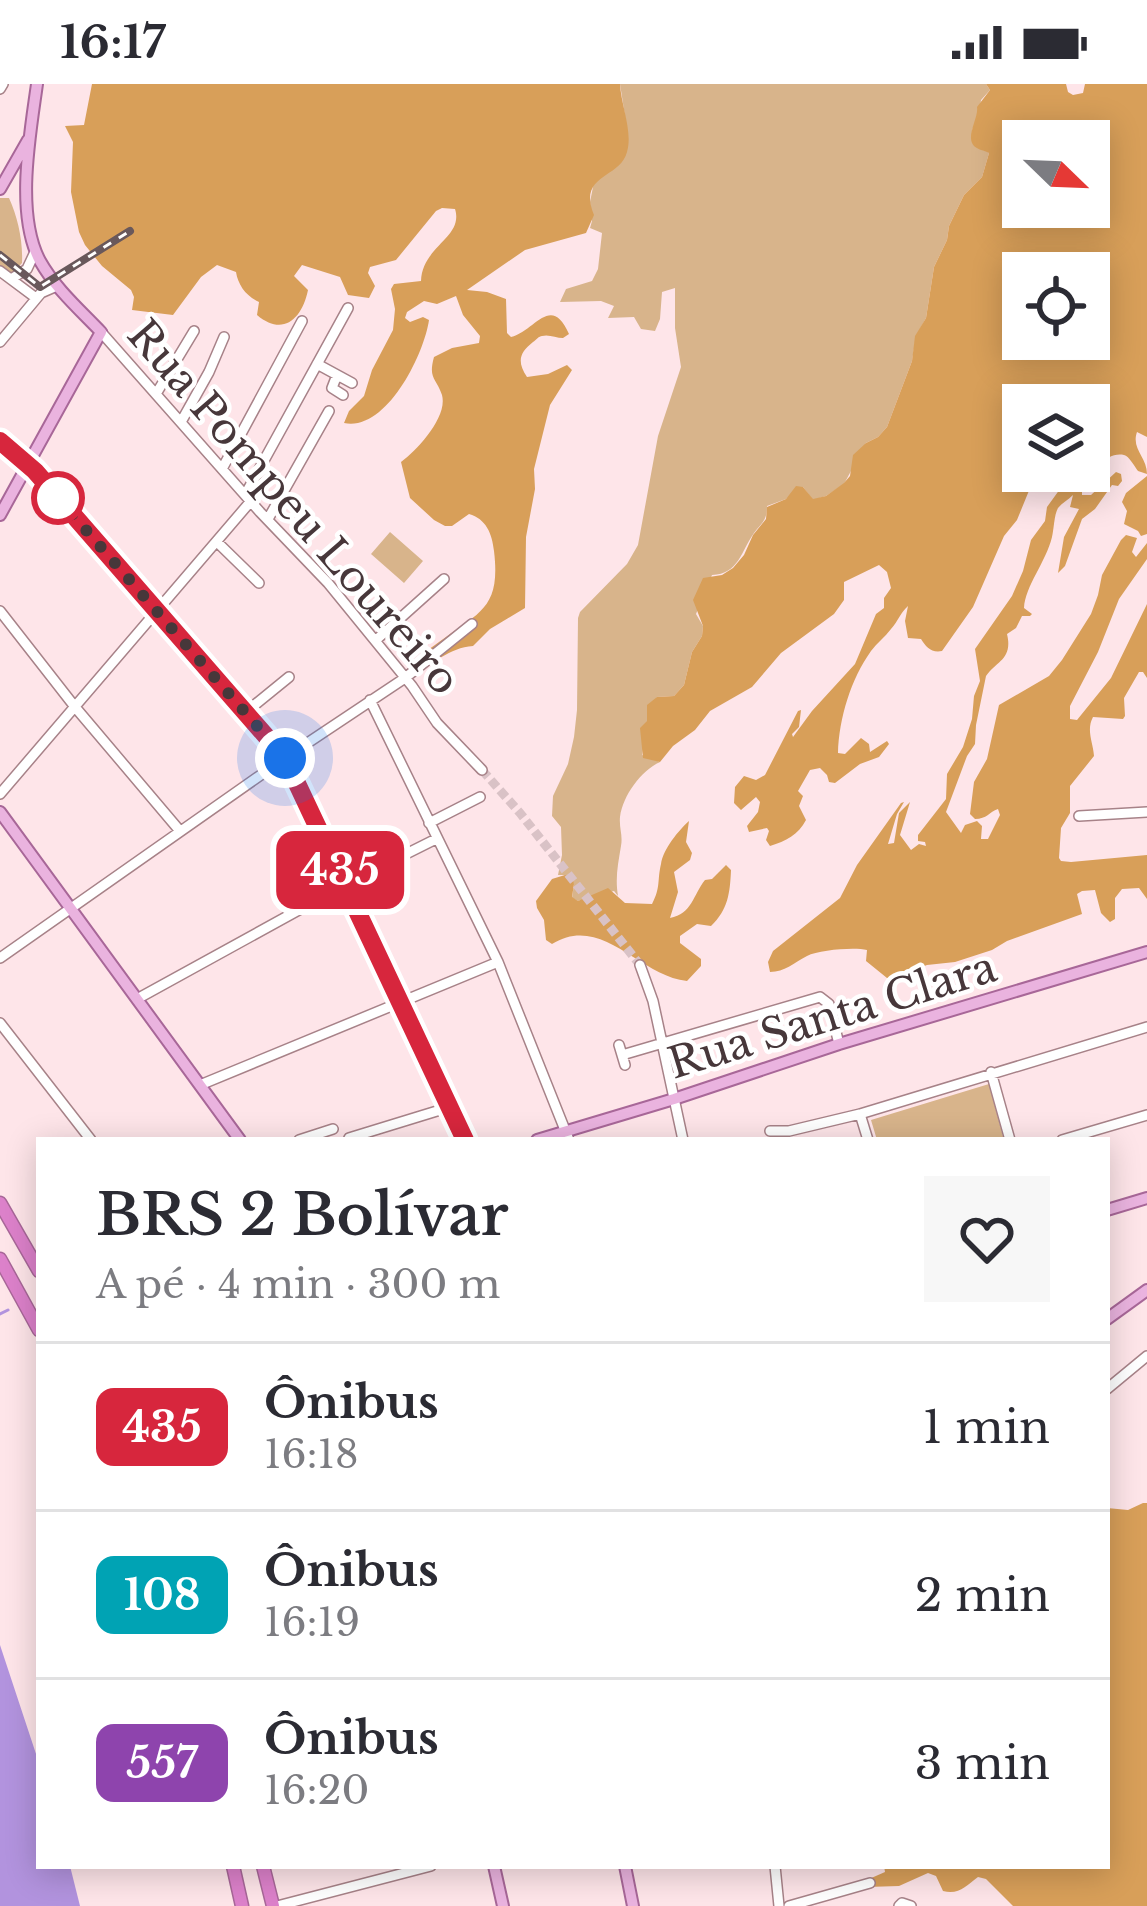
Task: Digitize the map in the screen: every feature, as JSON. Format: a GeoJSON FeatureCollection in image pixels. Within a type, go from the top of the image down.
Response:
{"type":"FeatureCollection","features":[{"type":"Feature","properties":{"kind":"highway"},"geometry":{"type":"LineString","coordinates":[[0,1203],[36,1266]]}},
{"type":"Feature","properties":{"kind":"highway"},"geometry":{"type":"LineString","coordinates":[[0,1259],[36,1324]]}},
{"type":"Feature","properties":{"kind":"highway"},"geometry":{"type":"LineString","coordinates":[[234,1869],[242,1906]]}},
{"type":"Feature","properties":{"kind":"highway"},"geometry":{"type":"LineString","coordinates":[[264,1869],[275,1906]]}},
{"type":"Feature","properties":{"kind":"main road"},"geometry":{"type":"LineString","coordinates":[[35,252],[27,197],[37,84]]}},
{"type":"Feature","properties":{"kind":"main road"},"geometry":{"type":"LineString","coordinates":[[1,188],[30,137]]}},
{"type":"Feature","properties":{"kind":"main road"},"geometry":{"type":"LineString","coordinates":[[1,188],[8,186],[27,197]]}},
{"type":"Feature","properties":{"kind":"main road","name":"Rua Pompeu Loureiro"},"geometry":{"type":"LineString","coordinates":[[35,252],[57,286],[100,332]]}},
{"type":"Feature","properties":{"kind":"main road"},"geometry":{"type":"LineString","coordinates":[[0,515],[100,332]]}},
{"type":"Feature","properties":{"kind":"main road"},"geometry":{"type":"LineString","coordinates":[[0,441],[28,463],[285,758],[464,1137]]}},
{"type":"Feature","properties":{"kind":"main road"},"geometry":{"type":"LineString","coordinates":[[0,812],[238,1137]]}},
{"type":"Feature","properties":{"kind":"main road","name":"Rua Santa Clara"},"geometry":{"type":"LineString","coordinates":[[567,1136],[839,1044],[1147,952]]}},
{"type":"Feature","properties":{"kind":"main road"},"geometry":{"type":"LineString","coordinates":[[1110,1209],[1147,1198]]}},
{"type":"Feature","properties":{"kind":"main road"},"geometry":{"type":"LineString","coordinates":[[1110,1316],[1147,1290]]}},
{"type":"Feature","properties":{"kind":"main road"},"geometry":{"type":"LineString","coordinates":[[24,1302],[36,1295]]}},
{"type":"Feature","properties":{"kind":"main road"},"geometry":{"type":"LineString","coordinates":[[495,1869],[502,1906]]}},
{"type":"Feature","properties":{"kind":"main road"},"geometry":{"type":"LineString","coordinates":[[626,1869],[633,1906]]}},
{"type":"Feature","properties":{"kind":"street"},"geometry":{"type":"LineString","coordinates":[[11,279],[26,269],[35,252]]}},
{"type":"Feature","properties":{"kind":"street"},"geometry":{"type":"LineString","coordinates":[[0,272],[36,298]]}},
{"type":"Feature","properties":{"kind":"street"},"geometry":{"type":"LineString","coordinates":[[0,341],[43,291],[57,286]]}},
{"type":"Feature","properties":{"kind":"street"},"geometry":{"type":"LineString","coordinates":[[0,794],[217,542],[248,498],[348,308]]}},
{"type":"Feature","properties":{"kind":"street"},"geometry":{"type":"LineString","coordinates":[[222,469],[302,321]]}},
{"type":"Feature","properties":{"kind":"street"},"geometry":{"type":"LineString","coordinates":[[157,394],[194,331]]}},
{"type":"Feature","properties":{"kind":"street","name":"Rua Pompeu Loureiro"},"geometry":{"type":"LineString","coordinates":[[100,332],[328,583],[437,723],[482,770]]}},
{"type":"Feature","properties":{"kind":"street"},"geometry":{"type":"LineString","coordinates":[[181,422],[224,338]]}},
{"type":"Feature","properties":{"kind":"street"},"geometry":{"type":"LineString","coordinates":[[317,364],[352,383]]}},
{"type":"Feature","properties":{"kind":"street"},"geometry":{"type":"LineString","coordinates":[[338,375],[332,388],[343,395]]}},
{"type":"Feature","properties":{"kind":"street"},"geometry":{"type":"LineString","coordinates":[[268,519],[329,411]]}},
{"type":"Feature","properties":{"kind":"street"},"geometry":{"type":"LineString","coordinates":[[217,542],[259,583]]}},
{"type":"Feature","properties":{"kind":"street"},"geometry":{"type":"LineString","coordinates":[[376,640],[444,579]]}},
{"type":"Feature","properties":{"kind":"street"},"geometry":{"type":"LineString","coordinates":[[0,611],[180,831]]}},
{"type":"Feature","properties":{"kind":"street"},"geometry":{"type":"LineString","coordinates":[[0,958],[405,678],[472,624]]}},
{"type":"Feature","properties":{"kind":"street"},"geometry":{"type":"LineString","coordinates":[[246,712],[289,677]]}},
{"type":"Feature","properties":{"kind":"street"},"geometry":{"type":"LineString","coordinates":[[370,700],[498,962],[567,1136]]}},
{"type":"Feature","properties":{"kind":"street"},"geometry":{"type":"LineString","coordinates":[[429,823],[480,797]]}},
{"type":"Feature","properties":{"kind":"street"},"geometry":{"type":"LineString","coordinates":[[1078,816],[1147,812]]}},
{"type":"Feature","properties":{"kind":"street"},"geometry":{"type":"LineString","coordinates":[[137,999],[436,839]]}},
{"type":"Feature","properties":{"kind":"street"},"geometry":{"type":"LineString","coordinates":[[200,1085],[498,962]]}},
{"type":"Feature","properties":{"kind":"street"},"geometry":{"type":"LineString","coordinates":[[640,965],[653,1001],[682,1137]]}},
{"type":"Feature","properties":{"kind":"street"},"geometry":{"type":"LineString","coordinates":[[622,1055],[820,997],[829,1004],[839,1044]]}},
{"type":"Feature","properties":{"kind":"street"},"geometry":{"type":"LineString","coordinates":[[0,1023],[89,1137]]}},
{"type":"Feature","properties":{"kind":"street"},"geometry":{"type":"LineString","coordinates":[[770,1131],[860,1114],[1147,1028]]}},
{"type":"Feature","properties":{"kind":"street"},"geometry":{"type":"LineString","coordinates":[[991,1072],[1009,1137]]}},
{"type":"Feature","properties":{"kind":"street"},"geometry":{"type":"LineString","coordinates":[[352,1137],[450,1107]]}},
{"type":"Feature","properties":{"kind":"street"},"geometry":{"type":"LineString","coordinates":[[860,1114],[867,1137]]}},
{"type":"Feature","properties":{"kind":"street"},"geometry":{"type":"LineString","coordinates":[[1073,1137],[1147,1115]]}},
{"type":"Feature","properties":{"kind":"street"},"geometry":{"type":"LineString","coordinates":[[308,1137],[333,1129]]}},
{"type":"Feature","properties":{"kind":"street"},"geometry":{"type":"LineString","coordinates":[[1110,1387],[1147,1356]]}},
{"type":"Feature","properties":{"kind":"street"},"geometry":{"type":"LineString","coordinates":[[275,1906],[419,1869]]}},
{"type":"Feature","properties":{"kind":"street"},"geometry":{"type":"LineString","coordinates":[[776,1869],[779,1906]]}},
{"type":"Feature","properties":{"kind":"street"},"geometry":{"type":"LineString","coordinates":[[789,1906],[870,1883]]}},
{"type":"Feature","properties":{"kind":"street"},"geometry":{"type":"LineString","coordinates":[[838,1892],[839,1906]]}},
{"type":"Feature","properties":{"kind":"street"},"geometry":{"type":"LineString","coordinates":[[899,1906],[911,1906]]}},
{"type":"Feature","properties":{"kind":"shaded area"},"geometry":{"type":"Polygon","coordinates":[[[92,84],[620,84],[629,136],[627,152],[595,184],[590,202],[594,215],[586,233],[525,250],[467,290],[506,299],[511,337],[549,315],[556,316],[569,334],[540,337],[521,358],[527,377],[567,365],[572,370],[550,405],[534,469],[525,608],[490,629],[473,646],[411,667],[476,615],[494,585],[493,544],[484,523],[469,514],[452,526],[434,520],[410,498],[401,462],[423,441],[443,404],[432,374],[434,357],[479,343],[480,336],[463,315],[456,296],[437,304],[424,301],[407,312],[405,318],[410,322],[423,317],[429,320],[411,370],[374,416],[360,423],[344,423],[364,396],[393,330],[391,289],[394,284],[421,281],[428,259],[454,228],[455,209],[436,211],[396,260],[370,267],[375,286],[369,298],[348,295],[340,277],[302,265],[294,276],[308,290],[301,309],[290,322],[275,324],[257,315],[259,302],[243,290],[236,272],[217,265],[201,277],[173,315],[132,310],[131,290],[85,245],[71,192],[73,142],[65,126],[84,125],[92,84]]]}},
{"type":"Feature","properties":{"kind":"shaded area"},"geometry":{"type":"Polygon","coordinates":[[[620,84],[986,84],[990,90],[981,100],[972,130],[989,153],[982,177],[964,195],[949,226],[934,267],[926,318],[887,427],[866,443],[844,484],[826,496],[813,500],[803,487],[767,506],[765,518],[738,560],[728,571],[712,575],[696,614],[702,636],[692,652],[684,685],[674,696],[657,697],[647,721],[642,755],[660,762],[634,785],[622,809],[618,896],[614,891],[578,901],[572,898],[574,884],[558,875],[561,827],[552,816],[553,796],[574,737],[578,618],[638,545],[658,436],[681,367],[675,288],[662,292],[655,331],[641,329],[634,317],[608,318],[614,306],[601,301],[560,302],[566,289],[592,281],[598,269],[602,233],[590,228],[590,202],[594,182],[606,174],[627,129],[620,84]]]}},
{"type":"Feature","properties":{"kind":"shaded area"},"geometry":{"type":"Polygon","coordinates":[[[986,84],[1066,84],[1073,95],[1083,93],[1085,84],[1147,84],[1147,437],[1137,432],[1136,438],[1147,474],[1124,455],[1110,457],[1110,384],[1002,384],[1002,492],[1028,492],[1017,520],[1004,536],[973,607],[942,651],[929,649],[921,639],[908,638],[908,606],[871,651],[847,699],[838,753],[845,754],[861,738],[870,752],[889,744],[879,757],[860,764],[835,783],[820,768],[810,770],[798,791],[806,820],[791,837],[770,846],[767,828],[749,832],[747,826],[760,802],[756,797],[741,810],[734,803],[735,787],[744,776],[756,780],[765,775],[798,711],[799,727],[793,737],[855,664],[891,588],[887,572],[879,565],[844,582],[844,600],[834,614],[781,653],[752,687],[710,711],[660,762],[643,758],[640,728],[647,721],[647,705],[657,697],[674,696],[684,685],[692,652],[702,636],[693,600],[703,578],[733,568],[766,519],[767,507],[786,499],[796,486],[813,499],[844,483],[853,455],[887,427],[912,361],[915,336],[926,318],[934,267],[949,226],[964,195],[982,177],[989,153],[972,142],[977,107],[990,90],[986,84]]]}},
{"type":"Feature","properties":{"kind":"shaded area"},"geometry":{"type":"Polygon","coordinates":[[[0,198],[9,198],[21,238],[22,263],[11,275],[0,268],[0,198]]]}},
{"type":"Feature","properties":{"kind":"shaded area"},"geometry":{"type":"Polygon","coordinates":[[[1121,474],[1118,486],[1112,485],[1110,478],[1121,474]]]}},
{"type":"Feature","properties":{"kind":"shaded area"},"geometry":{"type":"Polygon","coordinates":[[[1147,476],[1147,534],[1141,536],[1124,524],[1127,511],[1122,502],[1147,476]]]}},
{"type":"Feature","properties":{"kind":"shaded area"},"geometry":{"type":"Polygon","coordinates":[[[1058,492],[1107,492],[1082,519],[1058,573],[1064,537],[1079,509],[1070,507],[1073,495],[1058,508],[1049,546],[1025,600],[1024,608],[1032,614],[1022,616],[1007,634],[1006,654],[986,676],[975,744],[946,812],[961,833],[965,825],[977,821],[982,826],[981,839],[988,839],[1000,815],[998,809],[979,819],[970,814],[974,782],[987,759],[999,705],[1049,676],[1091,614],[1102,575],[1121,540],[1126,535],[1137,538],[1132,552],[1136,557],[1147,543],[1147,559],[1119,599],[1070,706],[1070,719],[1077,720],[1111,678],[1147,604],[1147,678],[1139,672],[1124,698],[1123,719],[1093,717],[1094,756],[1070,786],[1070,813],[1061,828],[1059,858],[1071,862],[1147,855],[1147,899],[1139,888],[1122,889],[1115,898],[1115,919],[1110,922],[1101,913],[1095,890],[1082,891],[1077,894],[1082,914],[992,950],[894,978],[887,978],[866,961],[867,950],[861,949],[820,952],[770,972],[773,951],[840,898],[901,803],[888,844],[894,843],[899,813],[910,802],[900,835],[911,850],[919,844],[926,846],[918,835],[946,799],[947,774],[972,719],[980,681],[975,649],[1012,596],[1047,507],[1058,492]]]}},
{"type":"Feature","properties":{"kind":"shaded area"},"geometry":{"type":"Polygon","coordinates":[[[390,532],[423,561],[404,583],[371,554],[390,532]]]}},
{"type":"Feature","properties":{"kind":"shaded area"},"geometry":{"type":"Polygon","coordinates":[[[689,821],[686,842],[692,853],[674,872],[678,892],[670,918],[688,908],[705,880],[726,865],[731,870],[727,901],[717,920],[711,926],[697,924],[680,936],[680,943],[701,959],[701,966],[687,981],[669,977],[587,936],[570,936],[552,944],[546,940],[536,901],[552,879],[572,877],[572,897],[578,901],[608,888],[625,903],[652,904],[665,852],[689,821]]]}},
{"type":"Feature","properties":{"kind":"shaded area"},"geometry":{"type":"Polygon","coordinates":[[[989,1084],[1003,1137],[876,1137],[871,1120],[989,1084]]]}},
{"type":"Feature","properties":{"kind":"shaded area"},"geometry":{"type":"Polygon","coordinates":[[[1147,1503],[1147,1906],[1013,1906],[986,1879],[978,1877],[949,1892],[928,1873],[899,1886],[867,1887],[869,1879],[884,1869],[1110,1869],[1110,1508],[1128,1510],[1147,1503]]]}},
{"type":"Feature","properties":{"kind":"shaded area"},"geometry":{"type":"Polygon","coordinates":[[[0,1645],[36,1754],[36,1869],[71,1869],[80,1906],[0,1906],[0,1645]]]}},
{"type":"Feature","properties":{"kind":"waterway"},"geometry":{"type":"LineString","coordinates":[[0,1314],[8,1310]]}},
{"type":"Feature","properties":{"kind":"tunnel"},"geometry":{"type":"LineString","coordinates":[[482,770],[640,965]]}},
{"type":"Feature","properties":{"kind":"railway"},"geometry":{"type":"LineString","coordinates":[[0,255],[40,287],[130,231]]}},
{"type":"Feature","properties":{"kind":"bus line","name":"435"},"geometry":{"type":"LineString","coordinates":[[0,441],[28,463],[285,758],[464,1137]]}},
{"type":"Feature","properties":{"kind":"route"},"geometry":{"type":"LineString","coordinates":[[58,498],[285,758]]}}]}
